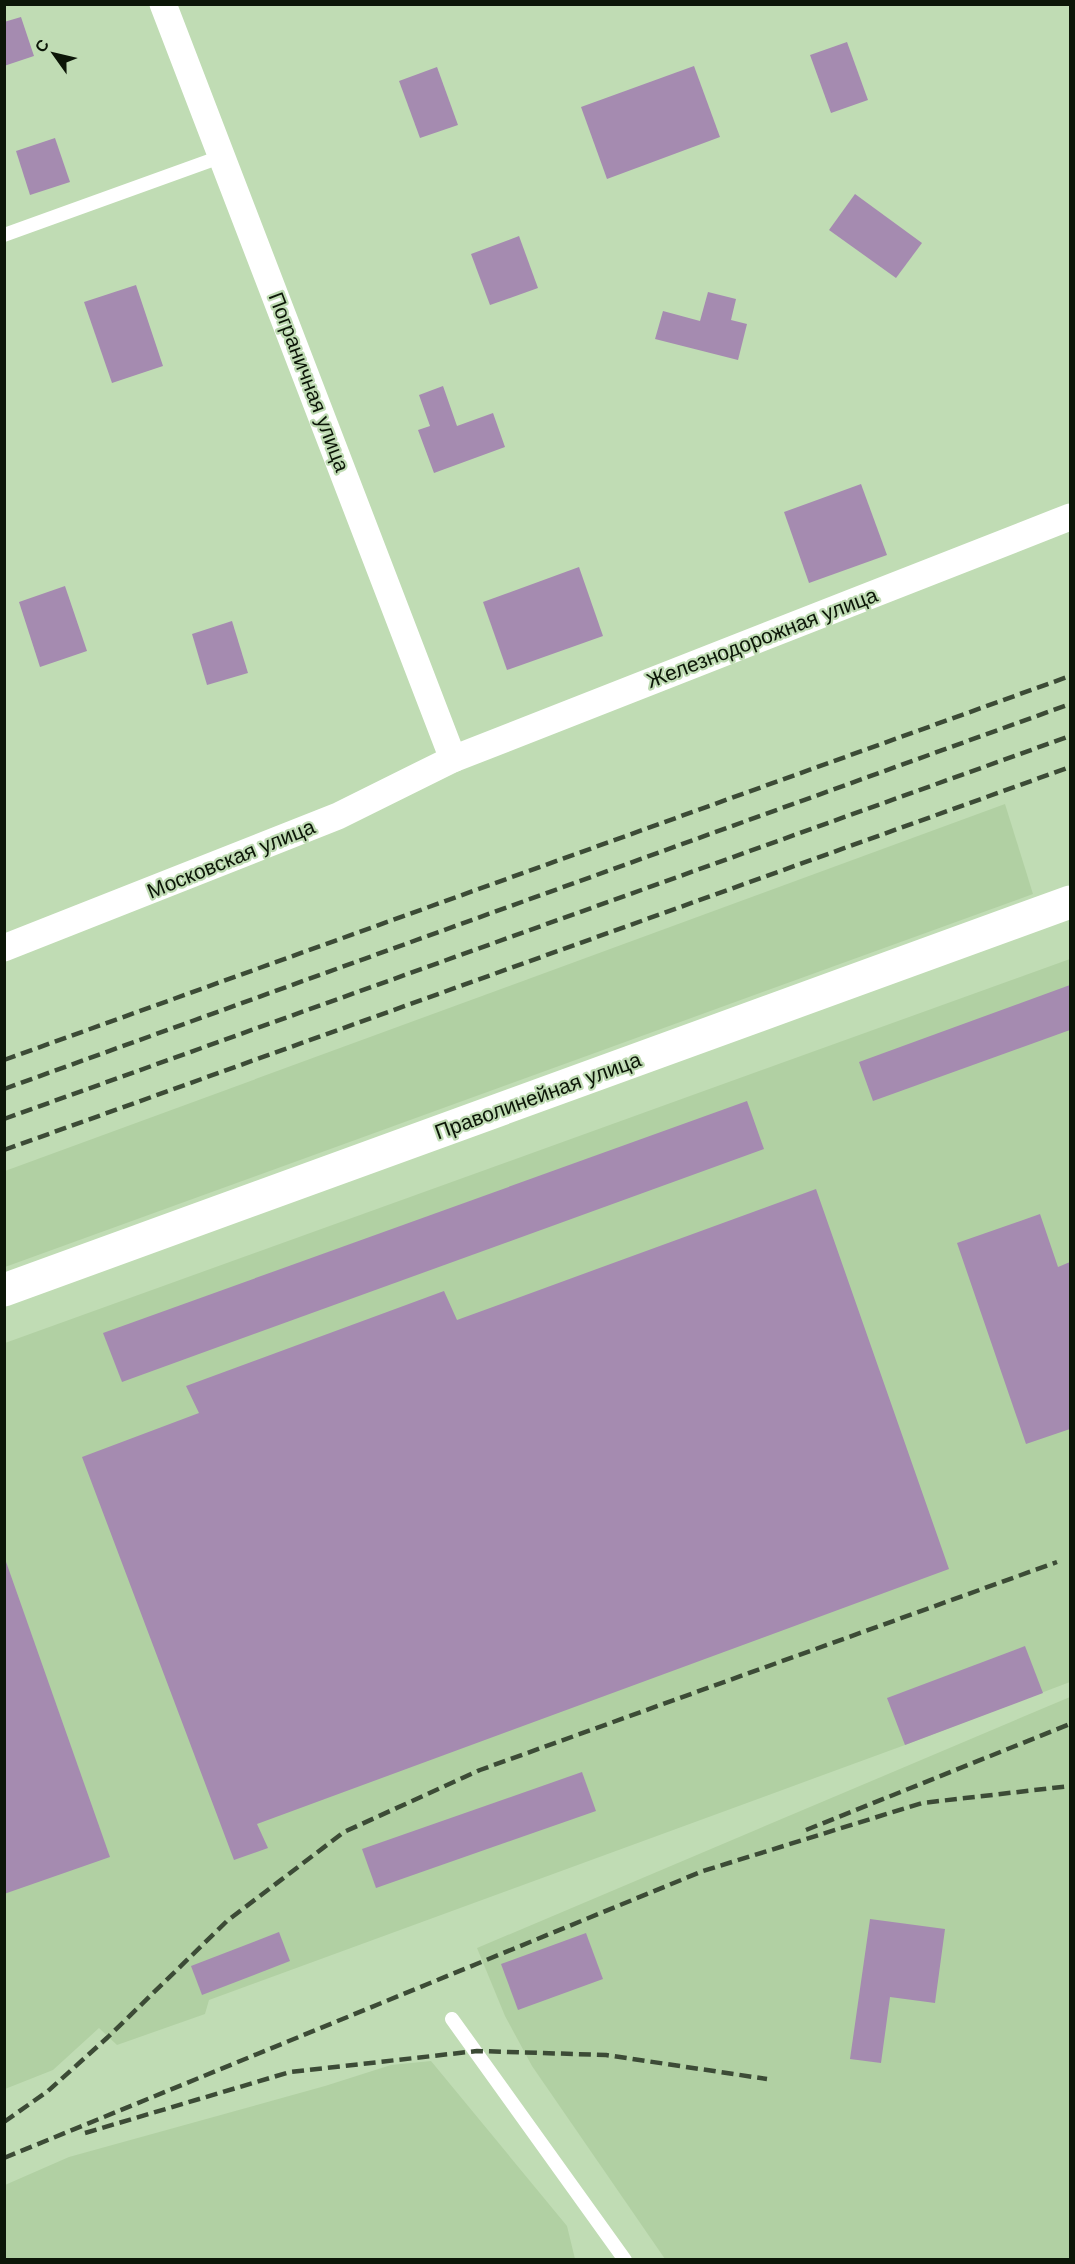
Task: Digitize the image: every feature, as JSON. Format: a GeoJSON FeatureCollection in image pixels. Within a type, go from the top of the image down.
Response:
{"type":"FeatureCollection","features":[{"type":"Feature","properties":{"kind":"main road","name":"Праволинейная улица"},"geometry":{"type":"LineString","coordinates":[[4,1290],[1071,902]]}},
{"type":"Feature","properties":{"kind":"street","name":"Пограничная улица"},"geometry":{"type":"LineString","coordinates":[[163,4],[453,759]]}},
{"type":"Feature","properties":{"kind":"street","name":"Железнодорожная улица"},"geometry":{"type":"LineString","coordinates":[[453,759],[1071,517]]}},
{"type":"Feature","properties":{"kind":"street","name":"Московская улица"},"geometry":{"type":"LineString","coordinates":[[4,948],[338,816],[453,759]]}},
{"type":"Feature","properties":{"kind":"lane"},"geometry":{"type":"LineString","coordinates":[[4,235],[223,156]]}},
{"type":"Feature","properties":{"kind":"lane"},"geometry":{"type":"LineString","coordinates":[[452,2019],[625,2259]]}},
{"type":"Feature","properties":{"kind":"shaded area"},"geometry":{"type":"Polygon","coordinates":[[[1005,804],[1033,894],[5,1267],[5,1171],[1005,804]]]}},
{"type":"Feature","properties":{"kind":"shaded area"},"geometry":{"type":"Polygon","coordinates":[[[1070,959],[1070,1682],[905,1745],[209,2000],[205,2014],[117,2045],[99,2028],[53,2070],[5,2089],[5,1343],[1070,959]]]}},
{"type":"Feature","properties":{"kind":"shaded area"},"geometry":{"type":"Polygon","coordinates":[[[1070,1697],[1070,2259],[665,2259],[532,2066],[505,2016],[477,1948],[1070,1697]]]}},
{"type":"Feature","properties":{"kind":"shaded area"},"geometry":{"type":"Polygon","coordinates":[[[431,2061],[567,2226],[575,2259],[5,2259],[5,2185],[69,2157],[325,2086],[391,2065],[431,2061]]]}},
{"type":"Feature","properties":{"kind":"building"},"geometry":{"type":"Polygon","coordinates":[[[21,17],[34,56],[4,66],[4,22],[21,17]]]}},
{"type":"Feature","properties":{"kind":"building"},"geometry":{"type":"Polygon","coordinates":[[[847,42],[868,100],[831,113],[810,55],[847,42]]]}},
{"type":"Feature","properties":{"kind":"building"},"geometry":{"type":"Polygon","coordinates":[[[694,66],[720,137],[607,179],[581,107],[694,66]]]}},
{"type":"Feature","properties":{"kind":"building"},"geometry":{"type":"Polygon","coordinates":[[[437,67],[458,125],[420,138],[399,81],[437,67]]]}},
{"type":"Feature","properties":{"kind":"building"},"geometry":{"type":"Polygon","coordinates":[[[55,138],[70,182],[30,195],[16,151],[55,138]]]}},
{"type":"Feature","properties":{"kind":"building"},"geometry":{"type":"Polygon","coordinates":[[[855,194],[922,243],[896,278],[829,230],[855,194]]]}},
{"type":"Feature","properties":{"kind":"building"},"geometry":{"type":"Polygon","coordinates":[[[519,236],[538,288],[490,305],[471,254],[519,236]]]}},
{"type":"Feature","properties":{"kind":"building"},"geometry":{"type":"Polygon","coordinates":[[[136,285],[163,366],[112,383],[84,302],[136,285]]]}},
{"type":"Feature","properties":{"kind":"building"},"geometry":{"type":"Polygon","coordinates":[[[708,292],[736,299],[731,320],[747,324],[738,360],[655,339],[663,311],[700,321],[708,292]]]}},
{"type":"Feature","properties":{"kind":"building"},"geometry":{"type":"Polygon","coordinates":[[[443,386],[457,426],[493,413],[505,447],[434,473],[418,430],[430,426],[419,395],[443,386]]]}},
{"type":"Feature","properties":{"kind":"building"},"geometry":{"type":"Polygon","coordinates":[[[861,484],[887,555],[809,583],[784,512],[861,484]]]}},
{"type":"Feature","properties":{"kind":"building"},"geometry":{"type":"Polygon","coordinates":[[[579,567],[603,636],[507,670],[483,602],[579,567]]]}},
{"type":"Feature","properties":{"kind":"building"},"geometry":{"type":"Polygon","coordinates":[[[65,586],[87,651],[40,667],[19,602],[65,586]]]}},
{"type":"Feature","properties":{"kind":"building"},"geometry":{"type":"Polygon","coordinates":[[[232,621],[248,673],[207,685],[192,634],[232,621]]]}},
{"type":"Feature","properties":{"kind":"building"},"geometry":{"type":"Polygon","coordinates":[[[1070,985],[1070,1030],[873,1101],[859,1062],[1070,985]]]}},
{"type":"Feature","properties":{"kind":"building"},"geometry":{"type":"Polygon","coordinates":[[[747,1101],[764,1149],[122,1382],[103,1333],[747,1101]]]}},
{"type":"Feature","properties":{"kind":"building"},"geometry":{"type":"Polygon","coordinates":[[[816,1189],[949,1569],[257,1824],[268,1848],[234,1860],[82,1457],[199,1413],[186,1386],[444,1291],[457,1320],[816,1189]]]}},
{"type":"Feature","properties":{"kind":"building"},"geometry":{"type":"Polygon","coordinates":[[[1040,1214],[1058,1267],[1070,1262],[1070,1429],[1026,1444],[957,1243],[1040,1214]]]}},
{"type":"Feature","properties":{"kind":"building"},"geometry":{"type":"Polygon","coordinates":[[[4,1556],[110,1857],[4,1894],[4,1556]]]}},
{"type":"Feature","properties":{"kind":"building"},"geometry":{"type":"Polygon","coordinates":[[[1025,1646],[1043,1693],[905,1745],[887,1698],[1025,1646]]]}},
{"type":"Feature","properties":{"kind":"building"},"geometry":{"type":"Polygon","coordinates":[[[582,1772],[596,1811],[376,1888],[362,1849],[582,1772]]]}},
{"type":"Feature","properties":{"kind":"building"},"geometry":{"type":"Polygon","coordinates":[[[870,1919],[945,1929],[935,2003],[890,1997],[881,2063],[850,2059],[870,1919]]]}},
{"type":"Feature","properties":{"kind":"building"},"geometry":{"type":"Polygon","coordinates":[[[279,1932],[290,1961],[202,1995],[191,1966],[279,1932]]]}},
{"type":"Feature","properties":{"kind":"building"},"geometry":{"type":"Polygon","coordinates":[[[586,1933],[603,1979],[518,2010],[501,1964],[586,1933]]]}},
{"type":"Feature","properties":{"kind":"railway"},"geometry":{"type":"LineString","coordinates":[[4,1060],[1070,676]]}},
{"type":"Feature","properties":{"kind":"railway"},"geometry":{"type":"LineString","coordinates":[[4,1089],[1070,704]]}},
{"type":"Feature","properties":{"kind":"railway"},"geometry":{"type":"LineString","coordinates":[[4,1119],[1070,736]]}},
{"type":"Feature","properties":{"kind":"railway"},"geometry":{"type":"LineString","coordinates":[[4,1150],[1070,767]]}},
{"type":"Feature","properties":{"kind":"railway"},"geometry":{"type":"LineString","coordinates":[[4,2122],[48,2091],[108,2037],[227,1921],[344,1832],[480,1770],[1057,1562]]}},
{"type":"Feature","properties":{"kind":"railway"},"geometry":{"type":"LineString","coordinates":[[806,1830],[1070,1724]]}},
{"type":"Feature","properties":{"kind":"railway"},"geometry":{"type":"LineString","coordinates":[[4,2158],[703,1871],[922,1803],[1070,1786]]}},
{"type":"Feature","properties":{"kind":"railway"},"geometry":{"type":"LineString","coordinates":[[85,2133],[290,2072],[477,2051],[606,2055],[767,2079]]}}]}
